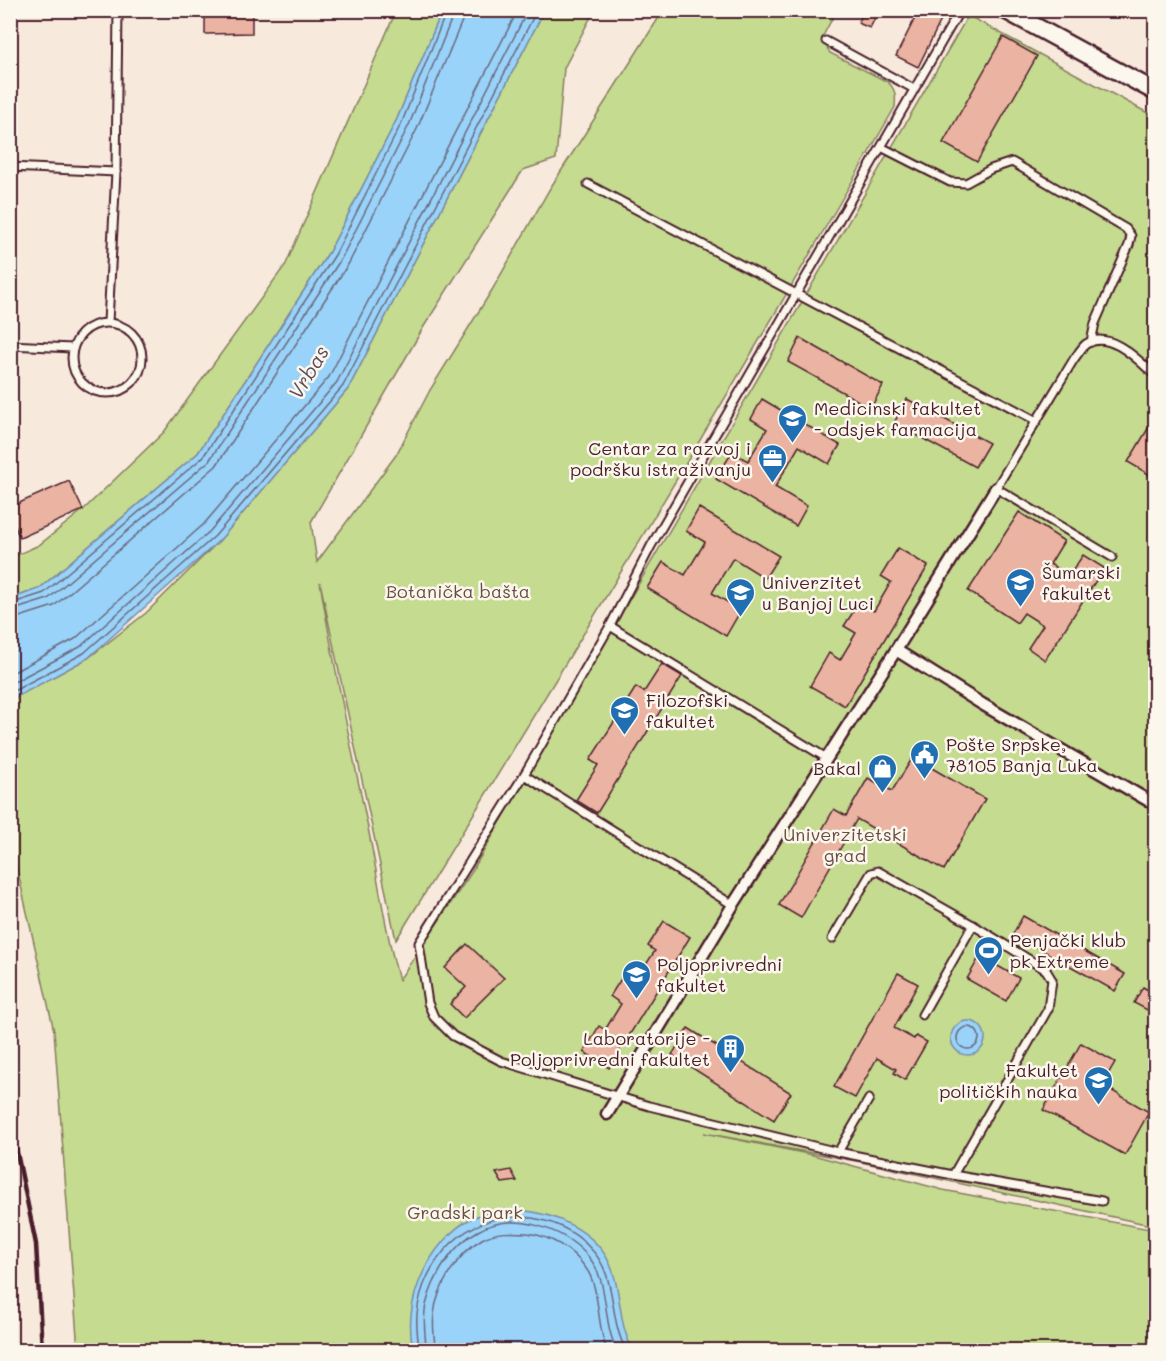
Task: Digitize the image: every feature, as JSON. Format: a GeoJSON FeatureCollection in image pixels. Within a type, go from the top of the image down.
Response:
{"type":"FeatureCollection","features":[{"type":"Feature","properties":{"kind":"street"},"geometry":{"type":"LineString","coordinates":[[1005,10],[1155,92]]}},
{"type":"Feature","properties":{"kind":"street"},"geometry":{"type":"LineString","coordinates":[[607,1114],[733,905],[828,759],[996,488]]}},
{"type":"Feature","properties":{"kind":"street"},"geometry":{"type":"LineString","coordinates":[[896,650],[991,710],[1155,805]]}},
{"type":"Feature","properties":{"kind":"lane"},"geometry":{"type":"LineString","coordinates":[[108,322],[116,172],[118,10]]}},
{"type":"Feature","properties":{"kind":"lane"},"geometry":{"type":"LineString","coordinates":[[960,10],[883,148],[651,546],[610,626],[524,775],[419,943],[428,1003],[434,1017],[442,1028],[464,1044],[501,1061],[618,1096],[838,1152],[1102,1201]]}},
{"type":"Feature","properties":{"kind":"lane"},"geometry":{"type":"LineString","coordinates":[[826,41],[914,89]]}},
{"type":"Feature","properties":{"kind":"lane"},"geometry":{"type":"LineString","coordinates":[[883,148],[950,182],[966,183],[991,169],[1012,162],[1126,229],[1131,236],[1130,245],[1095,322],[1091,342]]}},
{"type":"Feature","properties":{"kind":"lane"},"geometry":{"type":"LineString","coordinates":[[10,167],[116,172]]}},
{"type":"Feature","properties":{"kind":"lane"},"geometry":{"type":"LineString","coordinates":[[588,184],[1037,421]]}},
{"type":"Feature","properties":{"kind":"lane"},"geometry":{"type":"LineString","coordinates":[[108,322],[129,330],[137,339],[142,362],[132,382],[112,393],[89,388],[74,371],[72,348],[86,329],[108,322]]}},
{"type":"Feature","properties":{"kind":"lane"},"geometry":{"type":"LineString","coordinates":[[1112,557],[996,488],[1074,359],[1086,344],[1100,339],[1116,344],[1155,376]]}},
{"type":"Feature","properties":{"kind":"lane"},"geometry":{"type":"LineString","coordinates":[[10,345],[72,348]]}},
{"type":"Feature","properties":{"kind":"lane"},"geometry":{"type":"LineString","coordinates":[[610,626],[828,759]]}},
{"type":"Feature","properties":{"kind":"lane"},"geometry":{"type":"LineString","coordinates":[[524,775],[618,831],[733,905]]}},
{"type":"Feature","properties":{"kind":"lane"},"geometry":{"type":"LineString","coordinates":[[832,939],[871,873],[878,871],[1046,970],[1052,980],[1052,992],[1043,1018],[953,1175]]}},
{"type":"Feature","properties":{"kind":"lane"},"geometry":{"type":"LineString","coordinates":[[922,1015],[973,925]]}},
{"type":"Feature","properties":{"kind":"lane"},"geometry":{"type":"LineString","coordinates":[[838,1152],[869,1099]]}},
{"type":"Feature","properties":{"kind":"green space"},"geometry":{"type":"Polygon","coordinates":[[[396,11],[442,11],[397,119],[329,252],[198,453],[40,588],[11,599],[10,558],[39,545],[83,510],[164,432],[286,264],[396,11]]]}},
{"type":"Feature","properties":{"kind":"green space","name":"Univerzitet u Banjoj Luci"},"geometry":{"type":"Polygon","coordinates":[[[544,11],[594,11],[564,68],[556,159],[523,170],[423,328],[311,522],[317,562],[396,455],[430,390],[492,290],[549,190],[663,11],[836,11],[822,38],[830,53],[888,82],[895,93],[895,107],[649,526],[396,940],[320,582],[385,921],[399,980],[471,873],[966,19],[971,17],[1155,117],[1155,1226],[861,1162],[704,1133],[813,1155],[943,1190],[1155,1230],[1155,1350],[78,1350],[54,1031],[11,842],[10,700],[88,658],[146,613],[220,540],[348,389],[544,11]]]}},
{"type":"Feature","properties":{"kind":"water","name":"Vrbas"},"geometry":{"type":"Polygon","coordinates":[[[442,11],[544,11],[348,389],[220,540],[88,658],[11,700],[11,599],[40,588],[198,453],[329,252],[397,119],[442,11]]]}},
{"type":"Feature","properties":{"kind":"water"},"geometry":{"type":"Polygon","coordinates":[[[968,1021],[980,1026],[985,1038],[980,1050],[968,1055],[956,1050],[951,1038],[956,1026],[968,1021]]]}},
{"type":"Feature","properties":{"kind":"water"},"geometry":{"type":"Polygon","coordinates":[[[518,1210],[546,1215],[574,1226],[597,1244],[612,1269],[622,1320],[633,1350],[414,1350],[411,1313],[415,1294],[422,1275],[443,1241],[472,1218],[495,1211],[518,1210]]]}},
{"type":"Feature","properties":{"kind":"building"},"geometry":{"type":"Polygon","coordinates":[[[205,10],[252,10],[252,33],[205,34],[205,10]]]}},
{"type":"Feature","properties":{"kind":"building"},"geometry":{"type":"Polygon","coordinates":[[[864,10],[879,10],[870,28],[858,23],[864,10]]]}},
{"type":"Feature","properties":{"kind":"building"},"geometry":{"type":"Polygon","coordinates":[[[919,10],[946,10],[918,67],[896,56],[919,10]]]}},
{"type":"Feature","properties":{"kind":"building"},"geometry":{"type":"Polygon","coordinates":[[[1003,37],[1037,56],[977,162],[943,143],[1003,37]]]}},
{"type":"Feature","properties":{"kind":"building"},"geometry":{"type":"Polygon","coordinates":[[[800,338],[883,385],[871,408],[788,362],[800,338]]]}},
{"type":"Feature","properties":{"kind":"building"},"geometry":{"type":"Polygon","coordinates":[[[762,399],[840,445],[829,464],[799,446],[775,487],[807,506],[796,526],[716,479],[732,452],[748,461],[767,429],[751,419],[762,399]]]}},
{"type":"Feature","properties":{"kind":"building"},"geometry":{"type":"Polygon","coordinates":[[[907,399],[989,443],[975,467],[894,423],[907,399]]]}},
{"type":"Feature","properties":{"kind":"building"},"geometry":{"type":"Polygon","coordinates":[[[1155,417],[1155,478],[1128,462],[1155,417]]]}},
{"type":"Feature","properties":{"kind":"building"},"geometry":{"type":"Polygon","coordinates":[[[69,481],[83,510],[20,538],[10,516],[10,507],[69,481]]]}},
{"type":"Feature","properties":{"kind":"building"},"geometry":{"type":"Polygon","coordinates":[[[699,508],[779,556],[765,578],[733,558],[712,593],[741,610],[726,636],[647,588],[663,562],[685,575],[705,542],[686,531],[699,508]]]}},
{"type":"Feature","properties":{"kind":"building"},"geometry":{"type":"Polygon","coordinates":[[[1019,512],[1064,541],[1050,564],[1069,576],[1083,555],[1104,568],[1045,660],[1028,648],[1043,625],[1024,613],[1017,623],[968,591],[1019,512]]]}},
{"type":"Feature","properties":{"kind":"building"},"geometry":{"type":"Polygon","coordinates":[[[898,548],[928,566],[845,706],[810,686],[829,653],[840,660],[856,633],[844,626],[859,603],[874,611],[891,582],[881,576],[898,548]]]}},
{"type":"Feature","properties":{"kind":"building"},"geometry":{"type":"Polygon","coordinates":[[[662,664],[682,676],[597,813],[576,800],[598,765],[590,760],[636,687],[644,692],[662,664]]]}},
{"type":"Feature","properties":{"kind":"building"},"geometry":{"type":"Polygon","coordinates":[[[913,757],[985,799],[944,870],[857,819],[801,918],[779,905],[834,809],[846,816],[868,778],[892,791],[913,757]]]}},
{"type":"Feature","properties":{"kind":"building"},"geometry":{"type":"Polygon","coordinates":[[[1023,916],[1125,974],[1115,991],[1013,934],[1023,916]]]}},
{"type":"Feature","properties":{"kind":"building"},"geometry":{"type":"Polygon","coordinates":[[[664,921],[690,937],[609,1068],[584,1052],[599,1026],[605,1030],[621,1004],[610,996],[626,971],[637,978],[655,951],[648,946],[664,921]]]}},
{"type":"Feature","properties":{"kind":"building"},"geometry":{"type":"Polygon","coordinates":[[[467,944],[504,978],[464,1018],[450,1004],[466,987],[445,968],[467,944]]]}},
{"type":"Feature","properties":{"kind":"building","name":"Penjački klub pk Extreme"},"geometry":{"type":"Polygon","coordinates":[[[980,956],[1019,978],[1006,1001],[967,979],[980,956]]]}},
{"type":"Feature","properties":{"kind":"building"},"geometry":{"type":"Polygon","coordinates":[[[898,973],[918,984],[894,1028],[914,1039],[916,1036],[927,1042],[905,1080],[894,1073],[896,1069],[877,1058],[855,1098],[834,1087],[898,973]]]}},
{"type":"Feature","properties":{"kind":"building"},"geometry":{"type":"Polygon","coordinates":[[[1143,987],[1155,994],[1155,1014],[1134,1003],[1143,987]]]}},
{"type":"Feature","properties":{"kind":"building","name":"Laboratorije - Poljoprivredni fakultet"},"geometry":{"type":"Polygon","coordinates":[[[688,1028],[791,1093],[774,1120],[672,1055],[688,1028]]]}},
{"type":"Feature","properties":{"kind":"building"},"geometry":{"type":"Polygon","coordinates":[[[1081,1043],[1115,1062],[1102,1085],[1149,1112],[1125,1155],[1043,1110],[1081,1043]]]}},
{"type":"Feature","properties":{"kind":"building"},"geometry":{"type":"Polygon","coordinates":[[[511,1170],[517,1181],[502,1183],[496,1173],[511,1170]]]}},
{"type":"Feature","properties":{"kind":"railway"},"geometry":{"type":"LineString","coordinates":[[10,1119],[36,1244],[42,1350]]}},
{"type":"Feature","properties":{"kind":"place","name":"Medicinski fakultet - odsjek farmacija"},"geometry":{"type":"Point","coordinates":[793,444]}},
{"type":"Feature","properties":{"kind":"place","name":"Centar za razvoj i podršku istraživanju"},"geometry":{"type":"Point","coordinates":[772,484]}},
{"type":"Feature","properties":{"kind":"place","name":"Šumarski fakultet"},"geometry":{"type":"Point","coordinates":[1021,608]}},
{"type":"Feature","properties":{"kind":"place","name":"Univerzitet u Banjoj Luci"},"geometry":{"type":"Point","coordinates":[741,618]}},
{"type":"Feature","properties":{"kind":"place","name":"Filozofski fakultet"},"geometry":{"type":"Point","coordinates":[625,736]}},
{"type":"Feature","properties":{"kind":"place","name":"Pošte Srpske, 78105 Banja Luka"},"geometry":{"type":"Point","coordinates":[925,780]}},
{"type":"Feature","properties":{"kind":"place","name":"Bakal"},"geometry":{"type":"Point","coordinates":[882,794]}},
{"type":"Feature","properties":{"kind":"place","name":"Penjački klub pk Extreme"},"geometry":{"type":"Point","coordinates":[989,976]}},
{"type":"Feature","properties":{"kind":"place","name":"Poljoprivredni fakultet"},"geometry":{"type":"Point","coordinates":[636,1000]}},
{"type":"Feature","properties":{"kind":"place","name":"Laboratorije - Poljoprivredni fakultet"},"geometry":{"type":"Point","coordinates":[731,1074]}},
{"type":"Feature","properties":{"kind":"place","name":"Fakultet političkih nauka"},"geometry":{"type":"Point","coordinates":[1099,1106]}},
{"type":"Feature","properties":{"kind":"park label","name":"Botanička bašta"},"geometry":{"type":"Point","coordinates":[458,591]}},
{"type":"Feature","properties":{"kind":"park label","name":"Univerzitetski grad"},"geometry":{"type":"Point","coordinates":[845,844]}},
{"type":"Feature","properties":{"kind":"park label","name":"Gradski park"},"geometry":{"type":"Point","coordinates":[465,1212]}}]}
